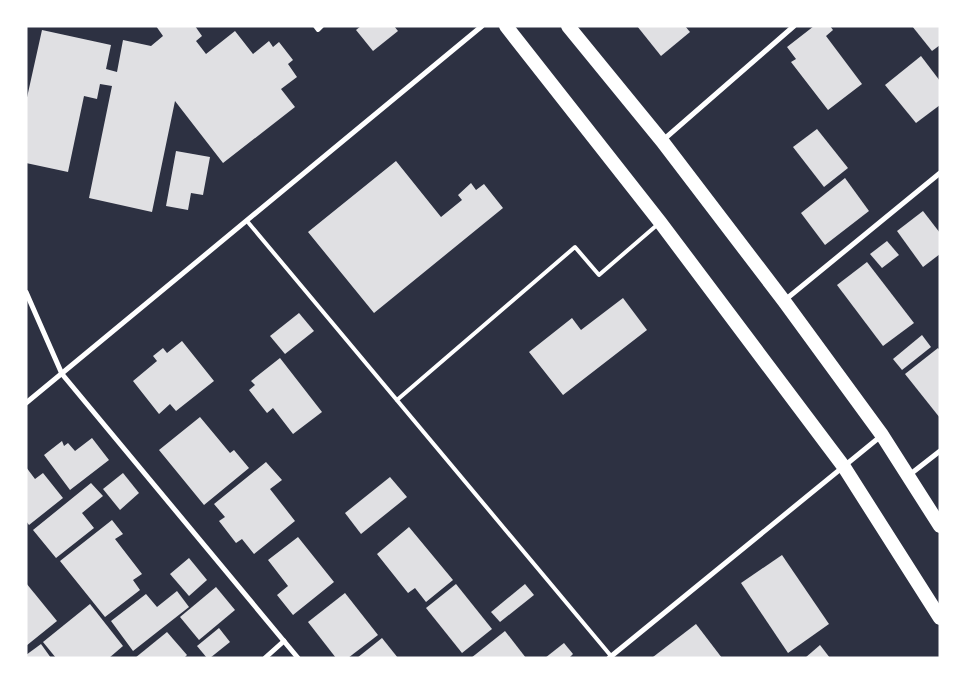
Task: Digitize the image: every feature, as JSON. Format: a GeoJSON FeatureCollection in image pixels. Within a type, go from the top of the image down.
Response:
{"type":"FeatureCollection","features":[{"type":"Feature","properties":{"kind":"highway"},"geometry":{"type":"LineString","coordinates":[[506,26],[660,222],[844,467],[940,618]]}},
{"type":"Feature","properties":{"kind":"highway"},"geometry":{"type":"LineString","coordinates":[[568,26],[662,141],[784,301],[882,435],[940,526]]}},
{"type":"Feature","properties":{"kind":"street"},"geometry":{"type":"LineString","coordinates":[[26,403],[482,26]]}},
{"type":"Feature","properties":{"kind":"street"},"geometry":{"type":"LineString","coordinates":[[662,141],[794,26]]}},
{"type":"Feature","properties":{"kind":"street"},"geometry":{"type":"LineString","coordinates":[[784,301],[940,173]]}},
{"type":"Feature","properties":{"kind":"street"},"geometry":{"type":"LineString","coordinates":[[26,292],[62,374],[298,658]]}},
{"type":"Feature","properties":{"kind":"street"},"geometry":{"type":"LineString","coordinates":[[610,657],[882,435]]}},
{"type":"Feature","properties":{"kind":"street"},"geometry":{"type":"LineString","coordinates":[[908,476],[940,451]]}},
{"type":"Feature","properties":{"kind":"street"},"geometry":{"type":"LineString","coordinates":[[264,658],[284,641]]}},
{"type":"Feature","properties":{"kind":"lane"},"geometry":{"type":"LineString","coordinates":[[315,26],[318,30],[322,26]]}},
{"type":"Feature","properties":{"kind":"lane"},"geometry":{"type":"LineString","coordinates":[[247,221],[610,657]]}},
{"type":"Feature","properties":{"kind":"lane"},"geometry":{"type":"LineString","coordinates":[[397,400],[575,247],[599,275],[660,222]]}},
{"type":"Feature","properties":{"kind":"building"},"geometry":{"type":"Polygon","coordinates":[[[156,26],[195,26],[202,36],[196,41],[206,54],[235,31],[253,54],[269,41],[273,47],[279,42],[293,60],[288,64],[297,77],[281,89],[295,107],[223,163],[175,101],[152,212],[89,198],[112,86],[100,84],[97,99],[84,96],[68,172],[26,163],[26,102],[42,30],[111,45],[106,69],[117,72],[123,40],[151,46],[163,36],[156,26]]]}},
{"type":"Feature","properties":{"kind":"building"},"geometry":{"type":"Polygon","coordinates":[[[361,26],[394,26],[398,31],[373,51],[356,30],[361,26]]]}},
{"type":"Feature","properties":{"kind":"building"},"geometry":{"type":"Polygon","coordinates":[[[637,26],[685,26],[690,32],[661,56],[637,26]]]}},
{"type":"Feature","properties":{"kind":"building"},"geometry":{"type":"Polygon","coordinates":[[[814,26],[830,26],[833,30],[826,36],[862,84],[828,110],[791,62],[796,59],[787,47],[814,26]]]}},
{"type":"Feature","properties":{"kind":"building"},"geometry":{"type":"Polygon","coordinates":[[[912,26],[940,26],[940,45],[932,51],[912,26]]]}},
{"type":"Feature","properties":{"kind":"building"},"geometry":{"type":"Polygon","coordinates":[[[921,56],[940,81],[940,105],[916,123],[885,85],[921,56]]]}},
{"type":"Feature","properties":{"kind":"building"},"geometry":{"type":"Polygon","coordinates":[[[817,129],[848,168],[824,187],[793,147],[817,129]]]}},
{"type":"Feature","properties":{"kind":"building"},"geometry":{"type":"Polygon","coordinates":[[[176,151],[210,157],[203,195],[191,193],[188,210],[166,206],[176,151]]]}},
{"type":"Feature","properties":{"kind":"building"},"geometry":{"type":"Polygon","coordinates":[[[396,161],[441,217],[462,200],[458,195],[471,183],[476,190],[484,184],[503,208],[374,313],[308,232],[396,161]]]}},
{"type":"Feature","properties":{"kind":"building"},"geometry":{"type":"Polygon","coordinates":[[[845,178],[869,211],[825,245],[801,213],[845,178]]]}},
{"type":"Feature","properties":{"kind":"building"},"geometry":{"type":"Polygon","coordinates":[[[923,211],[940,233],[940,254],[923,267],[897,231],[923,211]]]}},
{"type":"Feature","properties":{"kind":"building"},"geometry":{"type":"Polygon","coordinates":[[[887,241],[899,255],[882,268],[870,254],[887,241]]]}},
{"type":"Feature","properties":{"kind":"building"},"geometry":{"type":"Polygon","coordinates":[[[867,262],[914,323],[883,346],[837,285],[867,262]]]}},
{"type":"Feature","properties":{"kind":"building"},"geometry":{"type":"Polygon","coordinates":[[[623,298],[647,330],[563,395],[529,352],[572,318],[581,330],[623,298]]]}},
{"type":"Feature","properties":{"kind":"building"},"geometry":{"type":"Polygon","coordinates":[[[299,313],[314,331],[285,354],[270,336],[299,313]]]}},
{"type":"Feature","properties":{"kind":"building"},"geometry":{"type":"Polygon","coordinates":[[[922,335],[931,347],[902,370],[893,359],[922,335]]]}},
{"type":"Feature","properties":{"kind":"building"},"geometry":{"type":"Polygon","coordinates":[[[182,341],[214,381],[176,411],[170,404],[159,414],[133,381],[157,361],[153,356],[163,348],[167,353],[182,341]]]}},
{"type":"Feature","properties":{"kind":"building"},"geometry":{"type":"Polygon","coordinates":[[[938,348],[940,351],[940,418],[905,374],[938,348]]]}},
{"type":"Feature","properties":{"kind":"building"},"geometry":{"type":"Polygon","coordinates":[[[280,358],[322,412],[293,434],[273,408],[267,413],[249,390],[255,385],[251,381],[280,358]]]}},
{"type":"Feature","properties":{"kind":"building"},"geometry":{"type":"Polygon","coordinates":[[[200,417],[230,453],[234,450],[249,468],[204,505],[159,450],[200,417]]]}},
{"type":"Feature","properties":{"kind":"building"},"geometry":{"type":"Polygon","coordinates":[[[92,438],[109,460],[70,490],[44,455],[62,441],[64,446],[68,443],[75,451],[92,438]]]}},
{"type":"Feature","properties":{"kind":"building"},"geometry":{"type":"Polygon","coordinates":[[[266,462],[282,480],[270,489],[295,521],[254,554],[242,539],[236,543],[219,521],[225,517],[214,504],[266,462]]]}},
{"type":"Feature","properties":{"kind":"building"},"geometry":{"type":"Polygon","coordinates":[[[26,467],[35,479],[43,473],[63,498],[29,525],[26,521],[26,467]]]}},
{"type":"Feature","properties":{"kind":"building"},"geometry":{"type":"Polygon","coordinates":[[[123,473],[139,493],[120,510],[103,489],[123,473]]]}},
{"type":"Feature","properties":{"kind":"building"},"geometry":{"type":"Polygon","coordinates":[[[390,477],[407,497],[361,534],[345,513],[390,477]]]}},
{"type":"Feature","properties":{"kind":"building"},"geometry":{"type":"Polygon","coordinates":[[[91,483],[103,496],[82,513],[94,528],[56,558],[33,530],[91,483]]]}},
{"type":"Feature","properties":{"kind":"building"},"geometry":{"type":"Polygon","coordinates":[[[112,520],[123,534],[115,539],[142,574],[133,580],[140,590],[105,617],[60,561],[112,520]]]}},
{"type":"Feature","properties":{"kind":"building"},"geometry":{"type":"Polygon","coordinates":[[[409,527],[453,580],[426,602],[415,588],[408,593],[377,554],[409,527]]]}},
{"type":"Feature","properties":{"kind":"building"},"geometry":{"type":"Polygon","coordinates":[[[298,537],[334,582],[293,615],[277,595],[288,586],[268,560],[298,537]]]}},
{"type":"Feature","properties":{"kind":"building"},"geometry":{"type":"Polygon","coordinates":[[[782,555],[829,624],[788,653],[741,583],[782,555]]]}},
{"type":"Feature","properties":{"kind":"building"},"geometry":{"type":"Polygon","coordinates":[[[189,558],[207,580],[189,596],[170,574],[189,558]]]}},
{"type":"Feature","properties":{"kind":"building"},"geometry":{"type":"Polygon","coordinates":[[[26,583],[57,621],[26,646],[26,583]]]}},
{"type":"Feature","properties":{"kind":"building"},"geometry":{"type":"Polygon","coordinates":[[[456,584],[492,629],[462,653],[426,608],[456,584]]]}},
{"type":"Feature","properties":{"kind":"building"},"geometry":{"type":"Polygon","coordinates":[[[525,584],[534,595],[500,622],[491,612],[525,584]]]}},
{"type":"Feature","properties":{"kind":"building"},"geometry":{"type":"Polygon","coordinates":[[[216,587],[235,610],[199,640],[180,617],[216,587]]]}},
{"type":"Feature","properties":{"kind":"building"},"geometry":{"type":"Polygon","coordinates":[[[177,591],[189,607],[133,651],[111,621],[146,594],[157,607],[177,591]]]}},
{"type":"Feature","properties":{"kind":"building"},"geometry":{"type":"Polygon","coordinates":[[[345,593],[378,635],[348,658],[336,658],[308,622],[345,593]]]}},
{"type":"Feature","properties":{"kind":"building"},"geometry":{"type":"Polygon","coordinates":[[[90,604],[123,646],[109,658],[56,658],[43,642],[90,604]]]}},
{"type":"Feature","properties":{"kind":"building"},"geometry":{"type":"Polygon","coordinates":[[[696,624],[722,658],[653,657],[696,624]]]}},
{"type":"Feature","properties":{"kind":"building"},"geometry":{"type":"Polygon","coordinates":[[[219,628],[230,642],[210,658],[207,658],[197,646],[219,628]]]}},
{"type":"Feature","properties":{"kind":"building"},"geometry":{"type":"Polygon","coordinates":[[[505,631],[526,658],[471,658],[505,631]]]}},
{"type":"Feature","properties":{"kind":"building"},"geometry":{"type":"Polygon","coordinates":[[[167,632],[187,655],[184,658],[135,658],[167,632]]]}},
{"type":"Feature","properties":{"kind":"building"},"geometry":{"type":"Polygon","coordinates":[[[382,638],[398,658],[357,658],[382,638]]]}},
{"type":"Feature","properties":{"kind":"building"},"geometry":{"type":"Polygon","coordinates":[[[564,643],[573,654],[569,658],[545,658],[564,643]]]}},
{"type":"Feature","properties":{"kind":"building"},"geometry":{"type":"Polygon","coordinates":[[[41,644],[51,658],[26,658],[26,655],[41,644]]]}},
{"type":"Feature","properties":{"kind":"building"},"geometry":{"type":"Polygon","coordinates":[[[820,645],[830,658],[805,658],[820,645]]]}}]}
